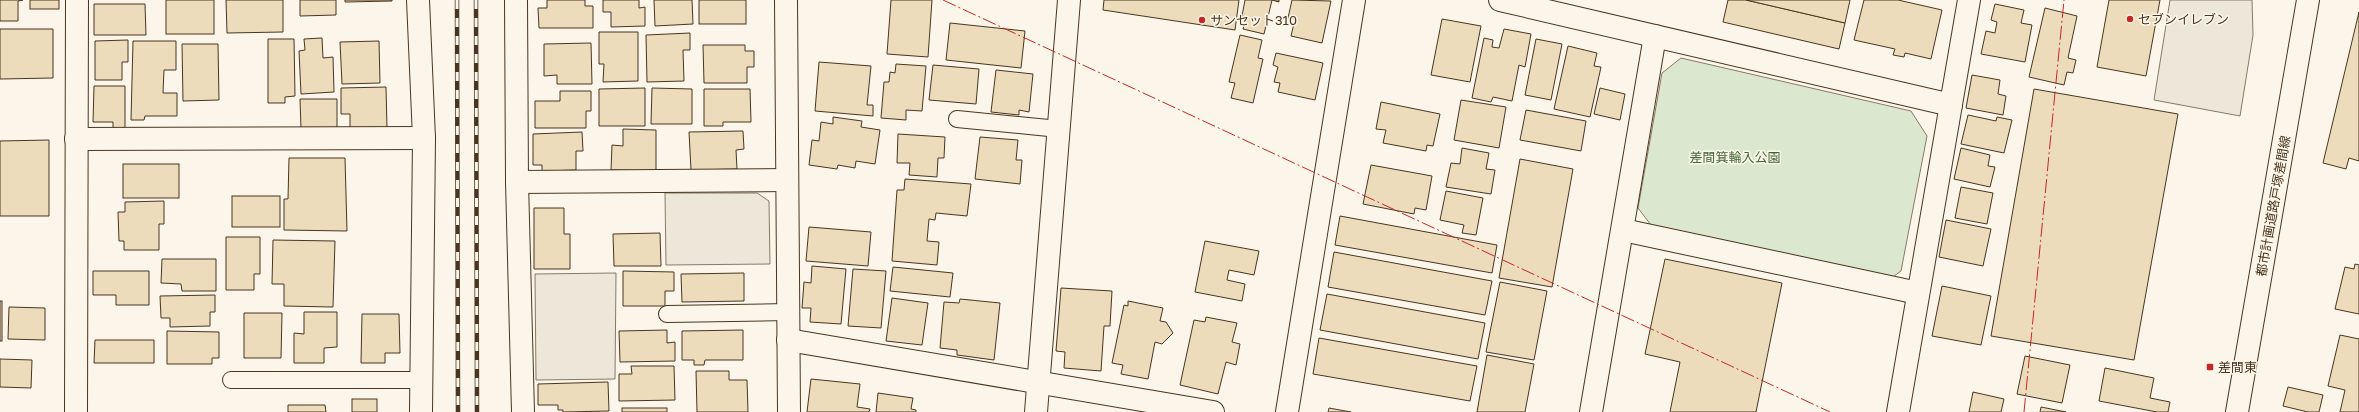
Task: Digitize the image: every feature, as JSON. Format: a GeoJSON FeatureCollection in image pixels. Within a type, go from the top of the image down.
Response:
{"type":"FeatureCollection","features":[{"type":"Feature","properties":{"kind":"street"},"geometry":{"type":"LineString","coordinates":[[76,412],[77,0]]}},
{"type":"Feature","properties":{"kind":"street"},"geometry":{"type":"LineString","coordinates":[[418,0],[424,138],[422,412]]}},
{"type":"Feature","properties":{"kind":"street"},"geometry":{"type":"LineString","coordinates":[[516,0],[517,182],[523,412]]}},
{"type":"Feature","properties":{"kind":"street"},"geometry":{"type":"LineString","coordinates":[[786,0],[788,412]]}},
{"type":"Feature","properties":{"kind":"street"},"geometry":{"type":"LineString","coordinates":[[1036,412],[1069,0]]}},
{"type":"Feature","properties":{"kind":"street"},"geometry":{"type":"LineString","coordinates":[[1287,412],[1354,0]]}},
{"type":"Feature","properties":{"kind":"street"},"geometry":{"type":"LineString","coordinates":[[1500,0],[1951,105]]}},
{"type":"Feature","properties":{"kind":"street"},"geometry":{"type":"LineString","coordinates":[[1898,412],[1969,0]]}},
{"type":"Feature","properties":{"kind":"street","name":"都市計画道路戸塚差間線"},"geometry":{"type":"LineString","coordinates":[[2237,412],[2308,0]]}},
{"type":"Feature","properties":{"kind":"street"},"geometry":{"type":"LineString","coordinates":[[1591,412],[1624,230],[1655,36]]}},
{"type":"Feature","properties":{"kind":"street"},"geometry":{"type":"LineString","coordinates":[[76,139],[424,138]]}},
{"type":"Feature","properties":{"kind":"street"},"geometry":{"type":"LineString","coordinates":[[517,182],[787,180]]}},
{"type":"Feature","properties":{"kind":"street"},"geometry":{"type":"LineString","coordinates":[[1624,230],[1918,293]]}},
{"type":"Feature","properties":{"kind":"street"},"geometry":{"type":"LineString","coordinates":[[788,340],[1038,381],[1213,412]]}},
{"type":"Feature","properties":{"kind":"lane"},"geometry":{"type":"LineString","coordinates":[[957,119],[1059,129]]}},
{"type":"Feature","properties":{"kind":"lane"},"geometry":{"type":"LineString","coordinates":[[667,314],[788,312]]}},
{"type":"Feature","properties":{"kind":"lane"},"geometry":{"type":"LineString","coordinates":[[230,380],[422,380]]}},
{"type":"Feature","properties":{"kind":"green space","name":"差間箕輪入公園"},"geometry":{"type":"Polygon","coordinates":[[[1681,58],[1911,111],[1927,136],[1901,271],[1890,279],[1651,225],[1638,208],[1662,73],[1681,58]]]}},
{"type":"Feature","properties":{"kind":"shaded area"},"geometry":{"type":"Polygon","coordinates":[[[2170,0],[2252,0],[2253,35],[2240,116],[2154,100],[2170,0]]]}},
{"type":"Feature","properties":{"kind":"shaded area"},"geometry":{"type":"Polygon","coordinates":[[[665,193],[757,193],[769,201],[770,264],[666,265],[665,193]]]}},
{"type":"Feature","properties":{"kind":"shaded area"},"geometry":{"type":"Polygon","coordinates":[[[616,273],[615,379],[536,380],[535,274],[616,273]]]}},
{"type":"Feature","properties":{"kind":"building"},"geometry":{"type":"Polygon","coordinates":[[[0,0],[23,0],[18,1],[18,21],[0,21],[0,0]]]}},
{"type":"Feature","properties":{"kind":"building"},"geometry":{"type":"Polygon","coordinates":[[[30,0],[59,0],[59,9],[30,9],[30,0]]]}},
{"type":"Feature","properties":{"kind":"building"},"geometry":{"type":"Polygon","coordinates":[[[166,0],[214,0],[214,34],[166,34],[166,0]]]}},
{"type":"Feature","properties":{"kind":"building"},"geometry":{"type":"Polygon","coordinates":[[[226,0],[283,0],[283,32],[227,33],[226,0]]]}},
{"type":"Feature","properties":{"kind":"building"},"geometry":{"type":"Polygon","coordinates":[[[300,0],[336,0],[336,15],[300,16],[300,0]]]}},
{"type":"Feature","properties":{"kind":"building"},"geometry":{"type":"Polygon","coordinates":[[[345,0],[392,0],[392,1],[345,2],[345,0]]]}},
{"type":"Feature","properties":{"kind":"building"},"geometry":{"type":"Polygon","coordinates":[[[547,0],[585,0],[585,6],[593,6],[593,28],[539,28],[538,8],[547,8],[547,0]]]}},
{"type":"Feature","properties":{"kind":"building"},"geometry":{"type":"Polygon","coordinates":[[[603,0],[639,0],[639,8],[645,7],[645,26],[611,27],[611,12],[603,12],[603,0]]]}},
{"type":"Feature","properties":{"kind":"building"},"geometry":{"type":"Polygon","coordinates":[[[654,0],[692,0],[693,24],[655,26],[654,0]]]}},
{"type":"Feature","properties":{"kind":"building"},"geometry":{"type":"Polygon","coordinates":[[[699,0],[746,0],[746,24],[699,24],[699,0]]]}},
{"type":"Feature","properties":{"kind":"building"},"geometry":{"type":"Polygon","coordinates":[[[891,0],[932,0],[928,57],[887,54],[891,0]]]}},
{"type":"Feature","properties":{"kind":"building","name":"サンセット310"},"geometry":{"type":"Polygon","coordinates":[[[1104,0],[1239,0],[1235,30],[1103,10],[1104,0]]]}},
{"type":"Feature","properties":{"kind":"building"},"geometry":{"type":"Polygon","coordinates":[[[1245,0],[1272,0],[1264,34],[1243,29],[1246,17],[1242,16],[1245,0]]]}},
{"type":"Feature","properties":{"kind":"building"},"geometry":{"type":"Polygon","coordinates":[[[1292,0],[1331,1],[1322,43],[1291,36],[1295,19],[1288,18],[1292,0]]]}},
{"type":"Feature","properties":{"kind":"building"},"geometry":{"type":"Polygon","coordinates":[[[1728,0],[1746,0],[1845,23],[1839,49],[1723,22],[1728,0]]]}},
{"type":"Feature","properties":{"kind":"building"},"geometry":{"type":"Polygon","coordinates":[[[1746,0],[1850,0],[1845,23],[1746,0]]]}},
{"type":"Feature","properties":{"kind":"building"},"geometry":{"type":"Polygon","coordinates":[[[1864,0],[1898,0],[1942,10],[1931,59],[1905,53],[1904,57],[1893,55],[1895,49],[1854,40],[1864,0]]]}},
{"type":"Feature","properties":{"kind":"building"},"geometry":{"type":"Polygon","coordinates":[[[2109,0],[2160,0],[2146,76],[2097,67],[2109,0]]]}},
{"type":"Feature","properties":{"kind":"building"},"geometry":{"type":"Polygon","coordinates":[[[94,4],[145,4],[146,35],[94,35],[94,4]]]}},
{"type":"Feature","properties":{"kind":"building"},"geometry":{"type":"Polygon","coordinates":[[[1995,4],[2024,10],[2021,23],[2032,25],[2025,62],[1981,54],[1986,31],[1995,33],[1997,22],[1991,20],[1995,4]]]}},
{"type":"Feature","properties":{"kind":"building"},"geometry":{"type":"Polygon","coordinates":[[[2045,8],[2077,16],[2068,58],[2076,60],[2073,73],[2067,72],[2064,85],[2029,77],[2045,8]]]}},
{"type":"Feature","properties":{"kind":"building"},"geometry":{"type":"Polygon","coordinates":[[[2359,12],[2359,161],[2349,158],[2346,169],[2323,163],[2359,12]]]}},
{"type":"Feature","properties":{"kind":"building"},"geometry":{"type":"Polygon","coordinates":[[[1442,19],[1481,26],[1470,82],[1431,75],[1442,19]]]}},
{"type":"Feature","properties":{"kind":"building"},"geometry":{"type":"Polygon","coordinates":[[[950,23],[1025,31],[1021,68],[946,60],[950,23]]]}},
{"type":"Feature","properties":{"kind":"building"},"geometry":{"type":"Polygon","coordinates":[[[0,29],[53,29],[53,78],[0,79],[0,29]]]}},
{"type":"Feature","properties":{"kind":"building"},"geometry":{"type":"Polygon","coordinates":[[[1504,29],[1531,34],[1525,67],[1519,65],[1512,101],[1493,97],[1491,102],[1472,98],[1484,38],[1493,40],[1492,47],[1499,48],[1504,29]]]}},
{"type":"Feature","properties":{"kind":"building"},"geometry":{"type":"Polygon","coordinates":[[[599,32],[638,32],[638,81],[603,82],[604,64],[599,64],[599,32]]]}},
{"type":"Feature","properties":{"kind":"building"},"geometry":{"type":"Polygon","coordinates":[[[690,33],[690,50],[683,50],[684,81],[647,82],[646,35],[690,33]]]}},
{"type":"Feature","properties":{"kind":"building"},"geometry":{"type":"Polygon","coordinates":[[[1240,35],[1262,40],[1258,58],[1263,59],[1253,103],[1231,98],[1235,83],[1229,82],[1240,35]]]}},
{"type":"Feature","properties":{"kind":"building"},"geometry":{"type":"Polygon","coordinates":[[[322,38],[323,58],[333,57],[334,92],[301,94],[299,51],[305,50],[304,39],[322,38]]]}},
{"type":"Feature","properties":{"kind":"building"},"geometry":{"type":"Polygon","coordinates":[[[268,39],[294,39],[295,96],[285,97],[285,103],[268,103],[268,39]]]}},
{"type":"Feature","properties":{"kind":"building"},"geometry":{"type":"Polygon","coordinates":[[[1536,39],[1562,44],[1551,100],[1525,95],[1536,39]]]}},
{"type":"Feature","properties":{"kind":"building"},"geometry":{"type":"Polygon","coordinates":[[[128,40],[128,62],[122,62],[122,80],[95,80],[95,41],[128,40]]]}},
{"type":"Feature","properties":{"kind":"building"},"geometry":{"type":"Polygon","coordinates":[[[133,41],[176,41],[176,70],[164,70],[163,93],[177,93],[177,116],[145,116],[144,120],[131,120],[133,41]]]}},
{"type":"Feature","properties":{"kind":"building"},"geometry":{"type":"Polygon","coordinates":[[[379,41],[380,83],[342,84],[340,42],[379,41]]]}},
{"type":"Feature","properties":{"kind":"building"},"geometry":{"type":"Polygon","coordinates":[[[591,43],[592,84],[557,84],[557,75],[544,76],[544,44],[591,43]]]}},
{"type":"Feature","properties":{"kind":"building"},"geometry":{"type":"Polygon","coordinates":[[[182,44],[218,44],[219,100],[183,101],[182,44]]]}},
{"type":"Feature","properties":{"kind":"building"},"geometry":{"type":"Polygon","coordinates":[[[703,45],[745,45],[745,51],[754,51],[754,67],[747,67],[747,83],[704,83],[703,45]]]}},
{"type":"Feature","properties":{"kind":"building"},"geometry":{"type":"Polygon","coordinates":[[[1568,46],[1597,53],[1594,66],[1601,67],[1590,117],[1554,109],[1568,46]]]}},
{"type":"Feature","properties":{"kind":"building"},"geometry":{"type":"Polygon","coordinates":[[[1276,53],[1323,63],[1315,100],[1278,92],[1280,83],[1274,82],[1278,67],[1273,65],[1276,53]]]}},
{"type":"Feature","properties":{"kind":"building"},"geometry":{"type":"Polygon","coordinates":[[[819,62],[871,66],[867,105],[873,105],[873,116],[815,111],[819,62]]]}},
{"type":"Feature","properties":{"kind":"building"},"geometry":{"type":"Polygon","coordinates":[[[896,64],[926,66],[922,111],[906,110],[906,120],[881,118],[884,82],[889,82],[890,72],[895,73],[896,64]]]}},
{"type":"Feature","properties":{"kind":"building"},"geometry":{"type":"Polygon","coordinates":[[[933,65],[979,69],[976,104],[929,100],[933,65]]]}},
{"type":"Feature","properties":{"kind":"building"},"geometry":{"type":"Polygon","coordinates":[[[996,70],[1033,74],[1029,112],[1019,110],[1019,115],[991,112],[996,70]]]}},
{"type":"Feature","properties":{"kind":"building"},"geometry":{"type":"Polygon","coordinates":[[[1972,75],[2000,80],[1998,94],[2006,96],[2003,115],[1966,108],[1972,75]]]}},
{"type":"Feature","properties":{"kind":"building"},"geometry":{"type":"Polygon","coordinates":[[[94,86],[125,86],[125,128],[113,128],[113,122],[93,122],[94,86]]]}},
{"type":"Feature","properties":{"kind":"building"},"geometry":{"type":"Polygon","coordinates":[[[386,87],[387,128],[350,129],[350,114],[341,114],[341,88],[386,87]]]}},
{"type":"Feature","properties":{"kind":"building"},"geometry":{"type":"Polygon","coordinates":[[[645,88],[645,126],[599,126],[599,89],[645,88]]]}},
{"type":"Feature","properties":{"kind":"building"},"geometry":{"type":"Polygon","coordinates":[[[652,88],[692,89],[692,124],[651,124],[652,88]]]}},
{"type":"Feature","properties":{"kind":"building"},"geometry":{"type":"Polygon","coordinates":[[[1600,88],[1625,94],[1620,120],[1594,114],[1600,88]]]}},
{"type":"Feature","properties":{"kind":"building"},"geometry":{"type":"Polygon","coordinates":[[[704,89],[750,89],[751,122],[723,122],[723,126],[704,126],[704,89]]]}},
{"type":"Feature","properties":{"kind":"building"},"geometry":{"type":"Polygon","coordinates":[[[2034,89],[2178,114],[2134,360],[1991,336],[2034,89]]]}},
{"type":"Feature","properties":{"kind":"building"},"geometry":{"type":"Polygon","coordinates":[[[560,91],[591,91],[591,111],[586,111],[586,128],[535,128],[535,101],[560,101],[560,91]]]}},
{"type":"Feature","properties":{"kind":"building"},"geometry":{"type":"Polygon","coordinates":[[[300,99],[337,99],[337,128],[301,129],[300,99]]]}},
{"type":"Feature","properties":{"kind":"building"},"geometry":{"type":"Polygon","coordinates":[[[1461,100],[1506,107],[1499,148],[1454,140],[1461,100]]]}},
{"type":"Feature","properties":{"kind":"building"},"geometry":{"type":"Polygon","coordinates":[[[1381,102],[1440,114],[1433,146],[1427,145],[1426,151],[1383,143],[1386,130],[1376,129],[1381,102]]]}},
{"type":"Feature","properties":{"kind":"building"},"geometry":{"type":"Polygon","coordinates":[[[1526,110],[1586,121],[1581,151],[1520,140],[1526,110]]]}},
{"type":"Feature","properties":{"kind":"building"},"geometry":{"type":"Polygon","coordinates":[[[1968,115],[1996,121],[1997,117],[2012,120],[2004,153],[1961,144],[1968,115]]]}},
{"type":"Feature","properties":{"kind":"building"},"geometry":{"type":"Polygon","coordinates":[[[833,117],[862,121],[861,127],[880,130],[875,164],[856,161],[855,168],[838,165],[837,169],[809,165],[812,140],[819,141],[821,122],[833,124],[833,117]]]}},
{"type":"Feature","properties":{"kind":"building"},"geometry":{"type":"Polygon","coordinates":[[[623,129],[656,130],[656,171],[611,170],[612,145],[623,146],[623,129]]]}},
{"type":"Feature","properties":{"kind":"building"},"geometry":{"type":"Polygon","coordinates":[[[743,131],[744,149],[736,150],[737,169],[691,170],[689,132],[743,131]]]}},
{"type":"Feature","properties":{"kind":"building"},"geometry":{"type":"Polygon","coordinates":[[[582,132],[583,151],[576,151],[576,170],[542,171],[542,165],[533,165],[533,134],[582,132]]]}},
{"type":"Feature","properties":{"kind":"building"},"geometry":{"type":"Polygon","coordinates":[[[898,134],[945,137],[944,158],[938,158],[937,177],[909,175],[910,163],[897,163],[898,134]]]}},
{"type":"Feature","properties":{"kind":"building"},"geometry":{"type":"Polygon","coordinates":[[[980,137],[1018,140],[1016,160],[1022,160],[1020,184],[975,179],[980,137]]]}},
{"type":"Feature","properties":{"kind":"building"},"geometry":{"type":"Polygon","coordinates":[[[49,140],[49,216],[0,216],[0,141],[49,140]]]}},
{"type":"Feature","properties":{"kind":"building"},"geometry":{"type":"Polygon","coordinates":[[[1462,148],[1489,153],[1486,169],[1495,170],[1491,194],[1446,187],[1451,163],[1460,164],[1462,148]]]}},
{"type":"Feature","properties":{"kind":"building"},"geometry":{"type":"Polygon","coordinates":[[[1961,148],[1990,155],[1988,166],[1995,167],[1990,187],[1954,179],[1961,148]]]}},
{"type":"Feature","properties":{"kind":"building"},"geometry":{"type":"Polygon","coordinates":[[[289,158],[345,158],[347,231],[284,230],[284,199],[288,199],[289,158]]]}},
{"type":"Feature","properties":{"kind":"building"},"geometry":{"type":"Polygon","coordinates":[[[1520,159],[1573,169],[1552,287],[1499,278],[1520,159]]]}},
{"type":"Feature","properties":{"kind":"building"},"geometry":{"type":"Polygon","coordinates":[[[123,164],[179,164],[179,198],[123,198],[123,164]]]}},
{"type":"Feature","properties":{"kind":"building"},"geometry":{"type":"Polygon","coordinates":[[[1371,165],[1432,176],[1426,210],[1415,208],[1414,214],[1363,204],[1371,165]]]}},
{"type":"Feature","properties":{"kind":"building"},"geometry":{"type":"Polygon","coordinates":[[[905,179],[971,184],[967,216],[936,213],[935,220],[929,219],[927,241],[939,242],[937,265],[892,261],[897,190],[904,190],[905,179]]]}},
{"type":"Feature","properties":{"kind":"building"},"geometry":{"type":"Polygon","coordinates":[[[1961,187],[1993,193],[1987,224],[1955,218],[1961,187]]]}},
{"type":"Feature","properties":{"kind":"building"},"geometry":{"type":"Polygon","coordinates":[[[1446,191],[1483,198],[1476,235],[1462,233],[1464,225],[1440,220],[1446,191]]]}},
{"type":"Feature","properties":{"kind":"building"},"geometry":{"type":"Polygon","coordinates":[[[232,196],[280,196],[280,227],[232,227],[232,196]]]}},
{"type":"Feature","properties":{"kind":"building"},"geometry":{"type":"Polygon","coordinates":[[[164,201],[164,224],[159,224],[159,250],[124,250],[124,241],[119,241],[118,212],[125,212],[125,202],[164,201]]]}},
{"type":"Feature","properties":{"kind":"building"},"geometry":{"type":"Polygon","coordinates":[[[534,208],[564,208],[564,234],[570,234],[570,269],[534,269],[534,208]]]}},
{"type":"Feature","properties":{"kind":"building"},"geometry":{"type":"Polygon","coordinates":[[[1340,216],[1497,245],[1492,273],[1335,245],[1340,216]]]}},
{"type":"Feature","properties":{"kind":"building"},"geometry":{"type":"Polygon","coordinates":[[[1946,220],[1991,229],[1983,266],[1939,257],[1946,220]]]}},
{"type":"Feature","properties":{"kind":"building"},"geometry":{"type":"Polygon","coordinates":[[[809,227],[871,232],[868,266],[806,261],[809,227]]]}},
{"type":"Feature","properties":{"kind":"building"},"geometry":{"type":"Polygon","coordinates":[[[660,233],[661,266],[614,266],[613,234],[660,233]]]}},
{"type":"Feature","properties":{"kind":"building"},"geometry":{"type":"Polygon","coordinates":[[[226,237],[260,237],[260,274],[254,274],[254,290],[226,290],[226,237]]]}},
{"type":"Feature","properties":{"kind":"building"},"geometry":{"type":"Polygon","coordinates":[[[273,240],[335,241],[333,307],[284,306],[284,284],[272,284],[273,240]]]}},
{"type":"Feature","properties":{"kind":"building"},"geometry":{"type":"Polygon","coordinates":[[[1205,241],[1259,251],[1254,275],[1229,270],[1227,280],[1245,284],[1242,301],[1195,292],[1205,241]]]}},
{"type":"Feature","properties":{"kind":"building"},"geometry":{"type":"Polygon","coordinates":[[[1334,252],[1492,281],[1485,315],[1328,287],[1334,252]]]}},
{"type":"Feature","properties":{"kind":"building"},"geometry":{"type":"Polygon","coordinates":[[[162,259],[216,259],[216,291],[182,291],[181,284],[161,283],[162,259]]]}},
{"type":"Feature","properties":{"kind":"building"},"geometry":{"type":"Polygon","coordinates":[[[1665,259],[1782,283],[1756,412],[1670,412],[1680,362],[1645,354],[1665,259]]]}},
{"type":"Feature","properties":{"kind":"building"},"geometry":{"type":"Polygon","coordinates":[[[2355,264],[2359,265],[2359,314],[2335,309],[2345,267],[2354,269],[2355,264]]]}},
{"type":"Feature","properties":{"kind":"building"},"geometry":{"type":"Polygon","coordinates":[[[812,266],[846,269],[841,324],[810,322],[811,308],[802,308],[804,282],[811,283],[812,266]]]}},
{"type":"Feature","properties":{"kind":"building"},"geometry":{"type":"Polygon","coordinates":[[[893,267],[953,273],[950,297],[890,291],[893,267]]]}},
{"type":"Feature","properties":{"kind":"building"},"geometry":{"type":"Polygon","coordinates":[[[853,269],[886,271],[881,328],[848,326],[853,269]]]}},
{"type":"Feature","properties":{"kind":"building"},"geometry":{"type":"Polygon","coordinates":[[[93,271],[149,271],[149,305],[116,305],[116,295],[93,295],[93,271]]]}},
{"type":"Feature","properties":{"kind":"building"},"geometry":{"type":"Polygon","coordinates":[[[623,271],[674,272],[674,291],[665,291],[665,306],[623,306],[623,271]]]}},
{"type":"Feature","properties":{"kind":"building"},"geometry":{"type":"Polygon","coordinates":[[[744,273],[744,301],[682,302],[681,274],[744,273]]]}},
{"type":"Feature","properties":{"kind":"building"},"geometry":{"type":"Polygon","coordinates":[[[1500,282],[1547,291],[1534,360],[1486,352],[1500,282]]]}},
{"type":"Feature","properties":{"kind":"building"},"geometry":{"type":"Polygon","coordinates":[[[1942,286],[1991,296],[1981,345],[1932,336],[1942,286]]]}},
{"type":"Feature","properties":{"kind":"building"},"geometry":{"type":"Polygon","coordinates":[[[1061,288],[1112,291],[1110,326],[1104,326],[1101,371],[1064,368],[1065,352],[1056,351],[1061,288]]]}},
{"type":"Feature","properties":{"kind":"building"},"geometry":{"type":"Polygon","coordinates":[[[1327,294],[1485,323],[1478,359],[1320,330],[1327,294]]]}},
{"type":"Feature","properties":{"kind":"building"},"geometry":{"type":"Polygon","coordinates":[[[215,295],[215,312],[210,312],[210,326],[170,327],[170,318],[161,318],[160,296],[215,295]]]}},
{"type":"Feature","properties":{"kind":"building"},"geometry":{"type":"Polygon","coordinates":[[[892,298],[928,303],[922,345],[886,341],[892,298]]]}},
{"type":"Feature","properties":{"kind":"building"},"geometry":{"type":"Polygon","coordinates":[[[960,299],[1000,303],[994,360],[957,355],[957,350],[940,348],[944,302],[959,303],[960,299]]]}},
{"type":"Feature","properties":{"kind":"building"},"geometry":{"type":"Polygon","coordinates":[[[0,301],[2,301],[2,341],[0,341],[0,301]]]}},
{"type":"Feature","properties":{"kind":"building"},"geometry":{"type":"Polygon","coordinates":[[[1128,301],[1163,308],[1160,321],[1166,322],[1173,333],[1162,344],[1155,342],[1148,379],[1121,374],[1123,365],[1112,363],[1124,305],[1128,306],[1128,301]]]}},
{"type":"Feature","properties":{"kind":"building"},"geometry":{"type":"Polygon","coordinates":[[[9,307],[45,308],[45,340],[8,339],[9,307]]]}},
{"type":"Feature","properties":{"kind":"building"},"geometry":{"type":"Polygon","coordinates":[[[304,312],[337,312],[337,347],[324,348],[324,363],[294,363],[294,333],[304,334],[304,312]]]}},
{"type":"Feature","properties":{"kind":"building"},"geometry":{"type":"Polygon","coordinates":[[[244,313],[282,313],[281,358],[244,358],[244,313]]]}},
{"type":"Feature","properties":{"kind":"building"},"geometry":{"type":"Polygon","coordinates":[[[362,314],[399,314],[400,353],[385,353],[385,363],[361,363],[362,314]]]}},
{"type":"Feature","properties":{"kind":"building"},"geometry":{"type":"Polygon","coordinates":[[[1206,317],[1237,323],[1232,342],[1240,344],[1236,365],[1226,362],[1218,394],[1180,385],[1194,320],[1205,322],[1206,317]]]}},
{"type":"Feature","properties":{"kind":"building"},"geometry":{"type":"Polygon","coordinates":[[[667,330],[667,343],[675,342],[675,361],[620,362],[619,331],[667,330]]]}},
{"type":"Feature","properties":{"kind":"building"},"geometry":{"type":"Polygon","coordinates":[[[743,330],[743,360],[705,360],[704,365],[694,365],[694,360],[682,360],[682,331],[743,330]]]}},
{"type":"Feature","properties":{"kind":"building"},"geometry":{"type":"Polygon","coordinates":[[[167,331],[219,332],[219,358],[212,358],[212,364],[167,364],[167,331]]]}},
{"type":"Feature","properties":{"kind":"building"},"geometry":{"type":"Polygon","coordinates":[[[2340,335],[2359,339],[2359,412],[2340,412],[2345,390],[2328,386],[2340,335]]]}},
{"type":"Feature","properties":{"kind":"building"},"geometry":{"type":"Polygon","coordinates":[[[1319,338],[1477,366],[1470,401],[1313,374],[1319,338]]]}},
{"type":"Feature","properties":{"kind":"building"},"geometry":{"type":"Polygon","coordinates":[[[95,340],[154,340],[154,363],[94,363],[95,340]]]}},
{"type":"Feature","properties":{"kind":"building"},"geometry":{"type":"Polygon","coordinates":[[[1487,355],[1534,364],[1525,412],[1477,412],[1487,355]]]}},
{"type":"Feature","properties":{"kind":"building"},"geometry":{"type":"Polygon","coordinates":[[[2025,356],[2070,365],[2062,403],[2017,394],[2025,356]]]}},
{"type":"Feature","properties":{"kind":"building"},"geometry":{"type":"Polygon","coordinates":[[[0,359],[32,360],[31,388],[0,387],[0,359]]]}},
{"type":"Feature","properties":{"kind":"building"},"geometry":{"type":"Polygon","coordinates":[[[631,366],[674,366],[675,400],[619,401],[619,374],[632,374],[631,366]]]}},
{"type":"Feature","properties":{"kind":"building"},"geometry":{"type":"Polygon","coordinates":[[[2105,368],[2154,378],[2150,398],[2170,402],[2168,412],[2157,412],[2099,401],[2105,368]]]}},
{"type":"Feature","properties":{"kind":"building"},"geometry":{"type":"Polygon","coordinates":[[[696,371],[729,371],[729,380],[747,380],[748,412],[697,412],[696,371]]]}},
{"type":"Feature","properties":{"kind":"building"},"geometry":{"type":"Polygon","coordinates":[[[811,379],[860,384],[857,407],[870,409],[869,412],[807,412],[811,379]]]}},
{"type":"Feature","properties":{"kind":"building"},"geometry":{"type":"Polygon","coordinates":[[[608,382],[609,411],[563,412],[563,410],[558,410],[558,405],[538,405],[538,384],[608,382]]]}},
{"type":"Feature","properties":{"kind":"building"},"geometry":{"type":"Polygon","coordinates":[[[2288,387],[2323,395],[2319,412],[2308,412],[2283,406],[2288,387]]]}},
{"type":"Feature","properties":{"kind":"building"},"geometry":{"type":"Polygon","coordinates":[[[1973,392],[2004,399],[2001,412],[1969,412],[1973,392]]]}},
{"type":"Feature","properties":{"kind":"building"},"geometry":{"type":"Polygon","coordinates":[[[878,393],[913,398],[911,409],[916,410],[916,412],[876,412],[878,393]]]}},
{"type":"Feature","properties":{"kind":"building"},"geometry":{"type":"Polygon","coordinates":[[[352,399],[377,399],[377,412],[352,412],[352,399]]]}},
{"type":"Feature","properties":{"kind":"building"},"geometry":{"type":"Polygon","coordinates":[[[288,405],[325,405],[326,412],[288,412],[288,405]]]}},
{"type":"Feature","properties":{"kind":"building"},"geometry":{"type":"Polygon","coordinates":[[[2041,407],[2066,412],[2040,412],[2041,407]]]}},
{"type":"Feature","properties":{"kind":"building"},"geometry":{"type":"Polygon","coordinates":[[[622,408],[667,408],[667,412],[622,412],[622,408]]]}},
{"type":"Feature","properties":{"kind":"building"},"geometry":{"type":"Polygon","coordinates":[[[1329,408],[1351,412],[1328,412],[1329,408]]]}},
{"type":"Feature","properties":{"kind":"railway"},"geometry":{"type":"LineString","coordinates":[[457,0],[458,412]]}},
{"type":"Feature","properties":{"kind":"railway"},"geometry":{"type":"LineString","coordinates":[[476,0],[477,412]]}},
{"type":"Feature","properties":{"kind":"power"},"geometry":{"type":"LineString","coordinates":[[943,0],[1830,412]]}},
{"type":"Feature","properties":{"kind":"power"},"geometry":{"type":"LineString","coordinates":[[2024,412],[2064,0]]}},
{"type":"Feature","properties":{"kind":"place","name":"セブンイレブン"},"geometry":{"type":"Point","coordinates":[2130,19]}},
{"type":"Feature","properties":{"kind":"place","name":"サンセット310"},"geometry":{"type":"Point","coordinates":[1202,20]}},
{"type":"Feature","properties":{"kind":"place","name":"差間東"},"geometry":{"type":"Point","coordinates":[2210,367]}}]}
